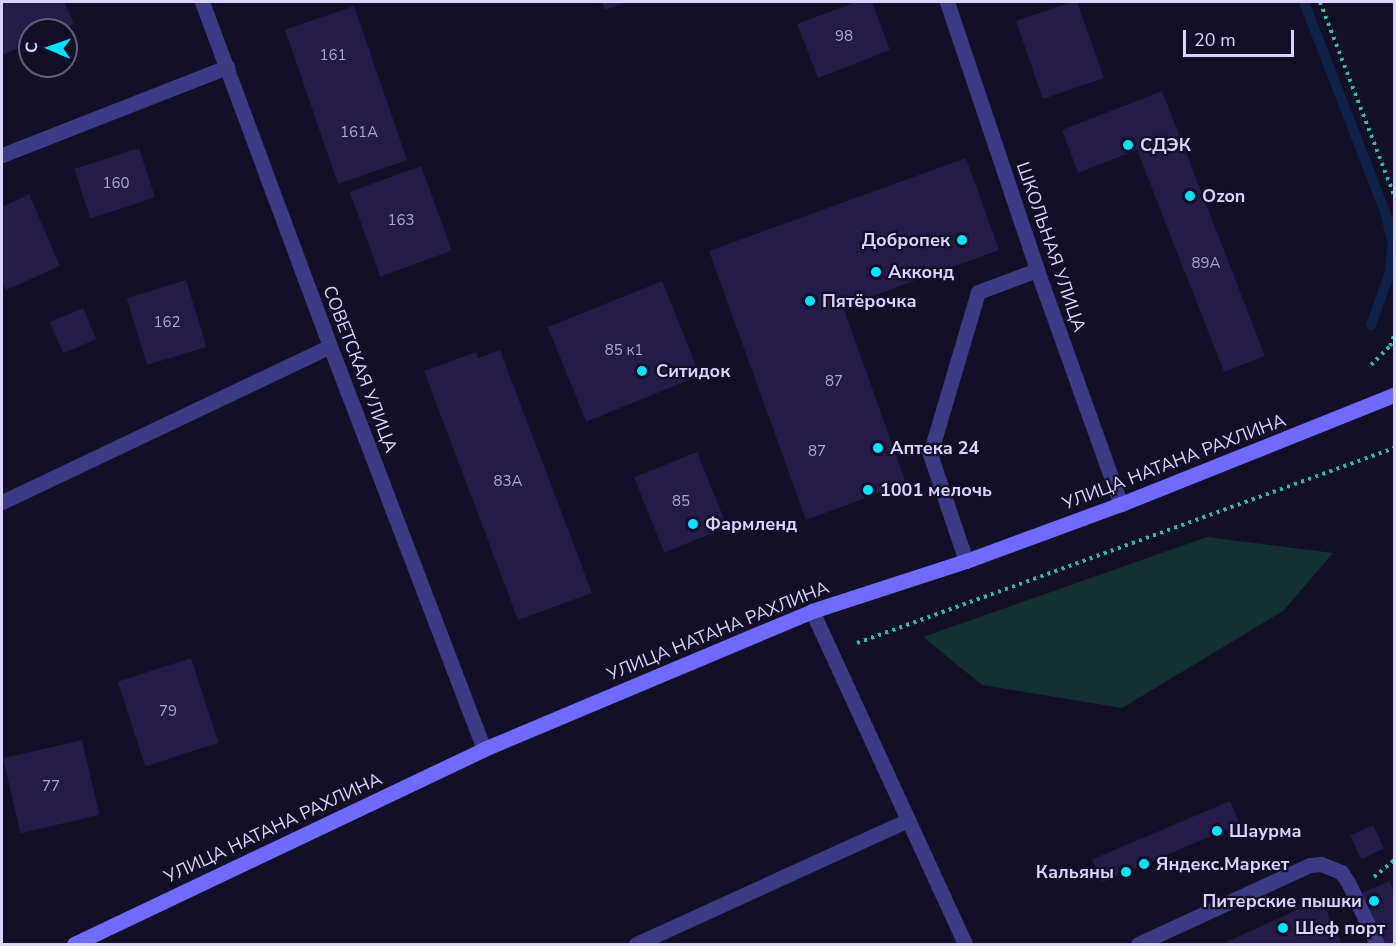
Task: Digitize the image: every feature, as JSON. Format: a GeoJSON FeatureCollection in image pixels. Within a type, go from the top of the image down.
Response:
{"type":"FeatureCollection","features":[{"type":"Feature","properties":{"kind":"street","name":"СОВЕТСКАЯ УЛИЦА"},"geometry":{"type":"LineString","coordinates":[[202,2],[484,749]]}},
{"type":"Feature","properties":{"kind":"street","name":"ШКОЛЬНАЯ УЛИЦА"},"geometry":{"type":"LineString","coordinates":[[947,2],[1037,270],[1121,504]]}},
{"type":"Feature","properties":{"kind":"street"},"geometry":{"type":"LineString","coordinates":[[2,155],[227,68]]}},
{"type":"Feature","properties":{"kind":"street"},"geometry":{"type":"LineString","coordinates":[[966,561],[930,454],[978,292],[1037,270]]}},
{"type":"Feature","properties":{"kind":"street"},"geometry":{"type":"LineString","coordinates":[[2,502],[330,346]]}},
{"type":"Feature","properties":{"kind":"street"},"geometry":{"type":"LineString","coordinates":[[1390,397],[1395,386]]}},
{"type":"Feature","properties":{"kind":"street","name":"УЛИЦА НАТАНА РАХЛИНА"},"geometry":{"type":"LineString","coordinates":[[74,945],[484,749],[812,611],[966,561],[1121,504],[1390,397]]}},
{"type":"Feature","properties":{"kind":"street"},"geometry":{"type":"LineString","coordinates":[[812,611],[965,945]]}},
{"type":"Feature","properties":{"kind":"street"},"geometry":{"type":"LineString","coordinates":[[636,945],[908,820]]}},
{"type":"Feature","properties":{"kind":"street"},"geometry":{"type":"LineString","coordinates":[[1138,945],[1310,865],[1321,864],[1341,872],[1348,882],[1377,945]]}},
{"type":"Feature","properties":{"kind":"path"},"geometry":{"type":"LineString","coordinates":[[1320,2],[1395,195]]}},
{"type":"Feature","properties":{"kind":"path"},"geometry":{"type":"LineString","coordinates":[[1371,365],[1390,346],[1395,336]]}},
{"type":"Feature","properties":{"kind":"path"},"geometry":{"type":"LineString","coordinates":[[831,653],[1395,448]]}},
{"type":"Feature","properties":{"kind":"green space"},"geometry":{"type":"Polygon","coordinates":[[[1207,537],[1333,553],[1283,611],[1122,708],[982,685],[923,637],[1207,537]]]}},
{"type":"Feature","properties":{"kind":"building"},"geometry":{"type":"Polygon","coordinates":[[[2,2],[64,2],[71,18],[18,18],[18,48],[2,55],[2,2]]]}},
{"type":"Feature","properties":{"kind":"building"},"geometry":{"type":"Polygon","coordinates":[[[602,2],[627,2],[605,10],[602,2]]]}},
{"type":"Feature","properties":{"kind":"building"},"geometry":{"type":"Polygon","coordinates":[[[856,2],[872,2],[890,50],[818,78],[797,24],[856,2]]]}},
{"type":"Feature","properties":{"kind":"building"},"geometry":{"type":"Polygon","coordinates":[[[1077,2],[1104,78],[1043,99],[1016,21],[1077,2]]]}},
{"type":"Feature","properties":{"kind":"building"},"geometry":{"type":"Polygon","coordinates":[[[354,6],[407,160],[338,184],[285,30],[354,6]]]}},
{"type":"Feature","properties":{"kind":"building"},"geometry":{"type":"Polygon","coordinates":[[[1162,91],[1265,356],[1224,372],[1137,150],[1078,173],[1062,130],[1162,91]]]}},
{"type":"Feature","properties":{"kind":"building"},"geometry":{"type":"Polygon","coordinates":[[[139,148],[155,197],[90,218],[74,169],[139,148]]]}},
{"type":"Feature","properties":{"kind":"building"},"geometry":{"type":"Polygon","coordinates":[[[966,158],[999,250],[843,307],[906,483],[806,520],[709,251],[966,158]]]}},
{"type":"Feature","properties":{"kind":"building"},"geometry":{"type":"Polygon","coordinates":[[[421,166],[452,251],[380,277],[350,192],[421,166]]]}},
{"type":"Feature","properties":{"kind":"building"},"geometry":{"type":"Polygon","coordinates":[[[29,194],[60,266],[6,290],[2,280],[2,207],[29,194]]]}},
{"type":"Feature","properties":{"kind":"building"},"geometry":{"type":"Polygon","coordinates":[[[186,280],[206,347],[147,365],[127,298],[186,280]]]}},
{"type":"Feature","properties":{"kind":"building"},"geometry":{"type":"Polygon","coordinates":[[[662,281],[700,376],[586,422],[548,327],[662,281]]]}},
{"type":"Feature","properties":{"kind":"building"},"geometry":{"type":"Polygon","coordinates":[[[83,308],[96,339],[63,353],[50,322],[83,308]]]}},
{"type":"Feature","properties":{"kind":"building"},"geometry":{"type":"Polygon","coordinates":[[[500,350],[592,593],[518,620],[424,371],[476,352],[478,358],[500,350]]]}},
{"type":"Feature","properties":{"kind":"building"},"geometry":{"type":"Polygon","coordinates":[[[697,452],[727,527],[664,553],[634,477],[697,452]]]}},
{"type":"Feature","properties":{"kind":"building"},"geometry":{"type":"Polygon","coordinates":[[[191,658],[219,743],[145,766],[118,682],[191,658]]]}},
{"type":"Feature","properties":{"kind":"building"},"geometry":{"type":"Polygon","coordinates":[[[82,740],[99,815],[20,833],[3,758],[82,740]]]}},
{"type":"Feature","properties":{"kind":"building"},"geometry":{"type":"Polygon","coordinates":[[[1230,801],[1240,824],[1102,883],[1092,860],[1230,801]]]}},
{"type":"Feature","properties":{"kind":"building"},"geometry":{"type":"Polygon","coordinates":[[[1373,825],[1384,849],[1361,859],[1350,836],[1373,825]]]}},
{"type":"Feature","properties":{"kind":"building"},"geometry":{"type":"Polygon","coordinates":[[[1390,881],[1394,892],[1394,944],[1384,944],[1362,893],[1390,881]]]}},
{"type":"Feature","properties":{"kind":"building"},"geometry":{"type":"Polygon","coordinates":[[[1321,899],[1342,944],[1222,944],[1321,899]]]}},
{"type":"Feature","properties":{"kind":"waterway"},"geometry":{"type":"LineString","coordinates":[[1304,2],[1385,212],[1393,243],[1389,275],[1371,325]]}},
{"type":"Feature","properties":{"kind":"place","name":"СДЭК"},"geometry":{"type":"Point","coordinates":[1128,145]}},
{"type":"Feature","properties":{"kind":"place","name":"Ozon"},"geometry":{"type":"Point","coordinates":[1190,196]}},
{"type":"Feature","properties":{"kind":"place","name":"Добропек"},"geometry":{"type":"Point","coordinates":[962,240]}},
{"type":"Feature","properties":{"kind":"place","name":"Акконд"},"geometry":{"type":"Point","coordinates":[876,272]}},
{"type":"Feature","properties":{"kind":"place","name":"Пятёрочка"},"geometry":{"type":"Point","coordinates":[810,301]}},
{"type":"Feature","properties":{"kind":"place","name":"Ситидок"},"geometry":{"type":"Point","coordinates":[642,371]}},
{"type":"Feature","properties":{"kind":"place","name":"Аптека 24"},"geometry":{"type":"Point","coordinates":[878,448]}},
{"type":"Feature","properties":{"kind":"place","name":"1001 мелочь"},"geometry":{"type":"Point","coordinates":[868,490]}},
{"type":"Feature","properties":{"kind":"place","name":"Фармленд"},"geometry":{"type":"Point","coordinates":[693,524]}},
{"type":"Feature","properties":{"kind":"place","name":"Шаурма"},"geometry":{"type":"Point","coordinates":[1217,831]}},
{"type":"Feature","properties":{"kind":"place","name":"Яндекс.Маркет"},"geometry":{"type":"Point","coordinates":[1144,864]}},
{"type":"Feature","properties":{"kind":"place","name":"Кальяны"},"geometry":{"type":"Point","coordinates":[1126,872]}},
{"type":"Feature","properties":{"kind":"place","name":"Питерские пышки"},"geometry":{"type":"Point","coordinates":[1374,901]}},
{"type":"Feature","properties":{"kind":"place","name":"Шеф порт"},"geometry":{"type":"Point","coordinates":[1283,928]}}]}
